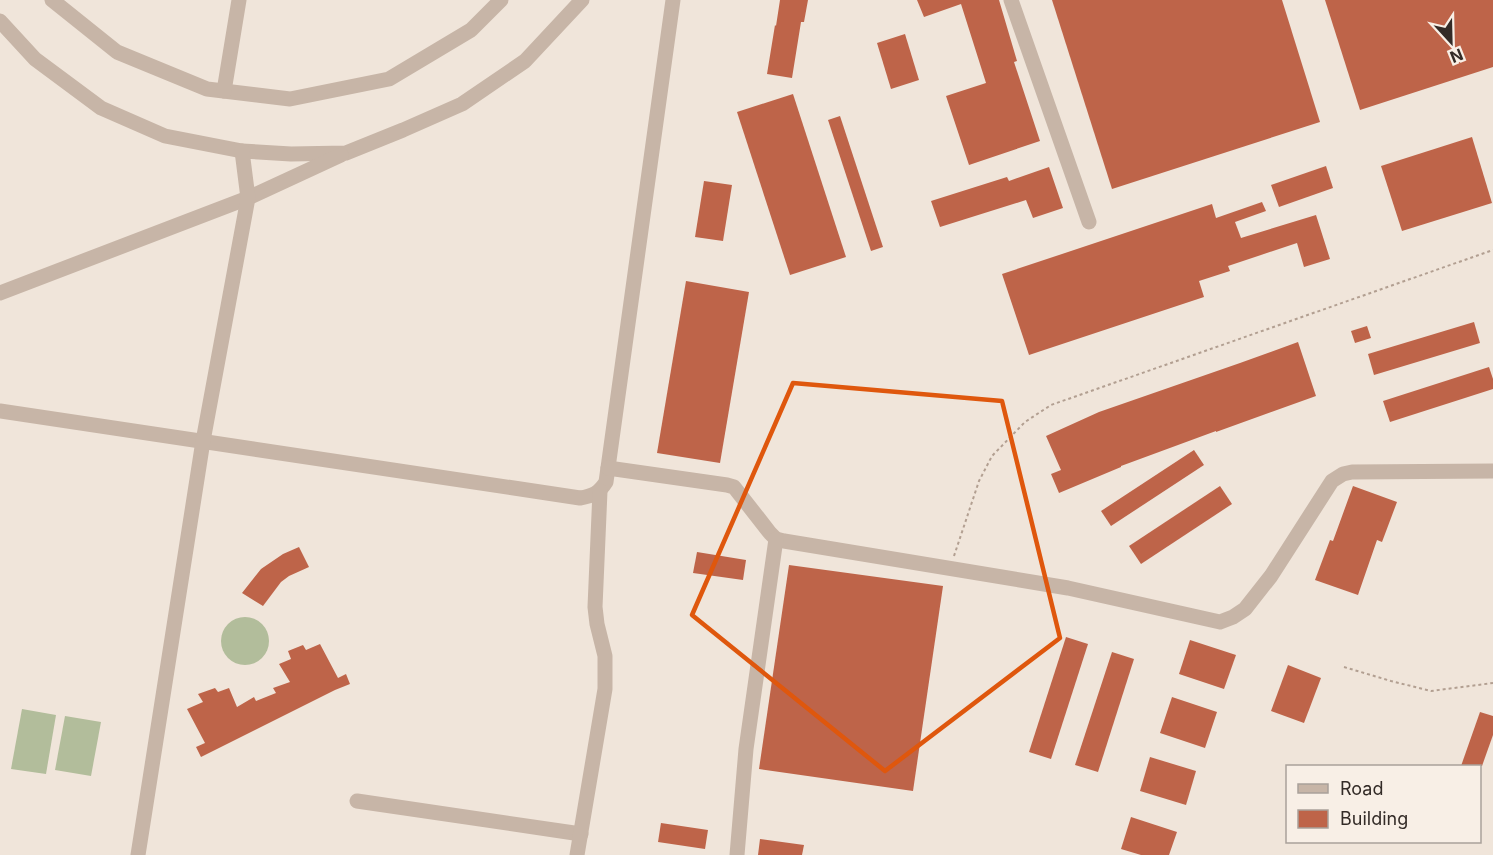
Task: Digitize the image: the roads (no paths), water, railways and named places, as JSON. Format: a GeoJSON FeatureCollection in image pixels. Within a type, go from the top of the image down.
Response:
{"type":"FeatureCollection","features":[{"type":"Feature","properties":{"kind":"street"},"geometry":{"type":"LineString","coordinates":[[52,0],[117,52],[207,89],[290,99],[389,79],[471,30],[501,0]]}},
{"type":"Feature","properties":{"kind":"street"},"geometry":{"type":"LineString","coordinates":[[224,91],[238,0]]}},
{"type":"Feature","properties":{"kind":"street"},"geometry":{"type":"LineString","coordinates":[[0,293],[248,198],[462,104],[525,61],[582,0]]}},
{"type":"Feature","properties":{"kind":"street"},"geometry":{"type":"LineString","coordinates":[[0,411],[580,498],[591,497],[600,491],[606,482],[673,0]]}},
{"type":"Feature","properties":{"kind":"street"},"geometry":{"type":"LineString","coordinates":[[1011,0],[1089,222]]}},
{"type":"Feature","properties":{"kind":"street"},"geometry":{"type":"LineString","coordinates":[[0,21],[35,59],[101,108],[165,136],[242,151],[291,154],[346,153]]}},
{"type":"Feature","properties":{"kind":"street"},"geometry":{"type":"LineString","coordinates":[[138,855],[203,441],[248,198],[242,151]]}},
{"type":"Feature","properties":{"kind":"street"},"geometry":{"type":"LineString","coordinates":[[608,468],[734,487],[776,539],[1068,588],[1220,622],[1233,618],[1245,609],[1271,576],[1332,481],[1343,474],[1352,472],[1493,471]]}},
{"type":"Feature","properties":{"kind":"street"},"geometry":{"type":"LineString","coordinates":[[577,855],[605,688],[605,656],[595,607],[600,491]]}},
{"type":"Feature","properties":{"kind":"street"},"geometry":{"type":"LineString","coordinates":[[737,855],[746,749],[776,539]]}},
{"type":"Feature","properties":{"kind":"street"},"geometry":{"type":"LineString","coordinates":[[357,801],[580,834]]}}]}
